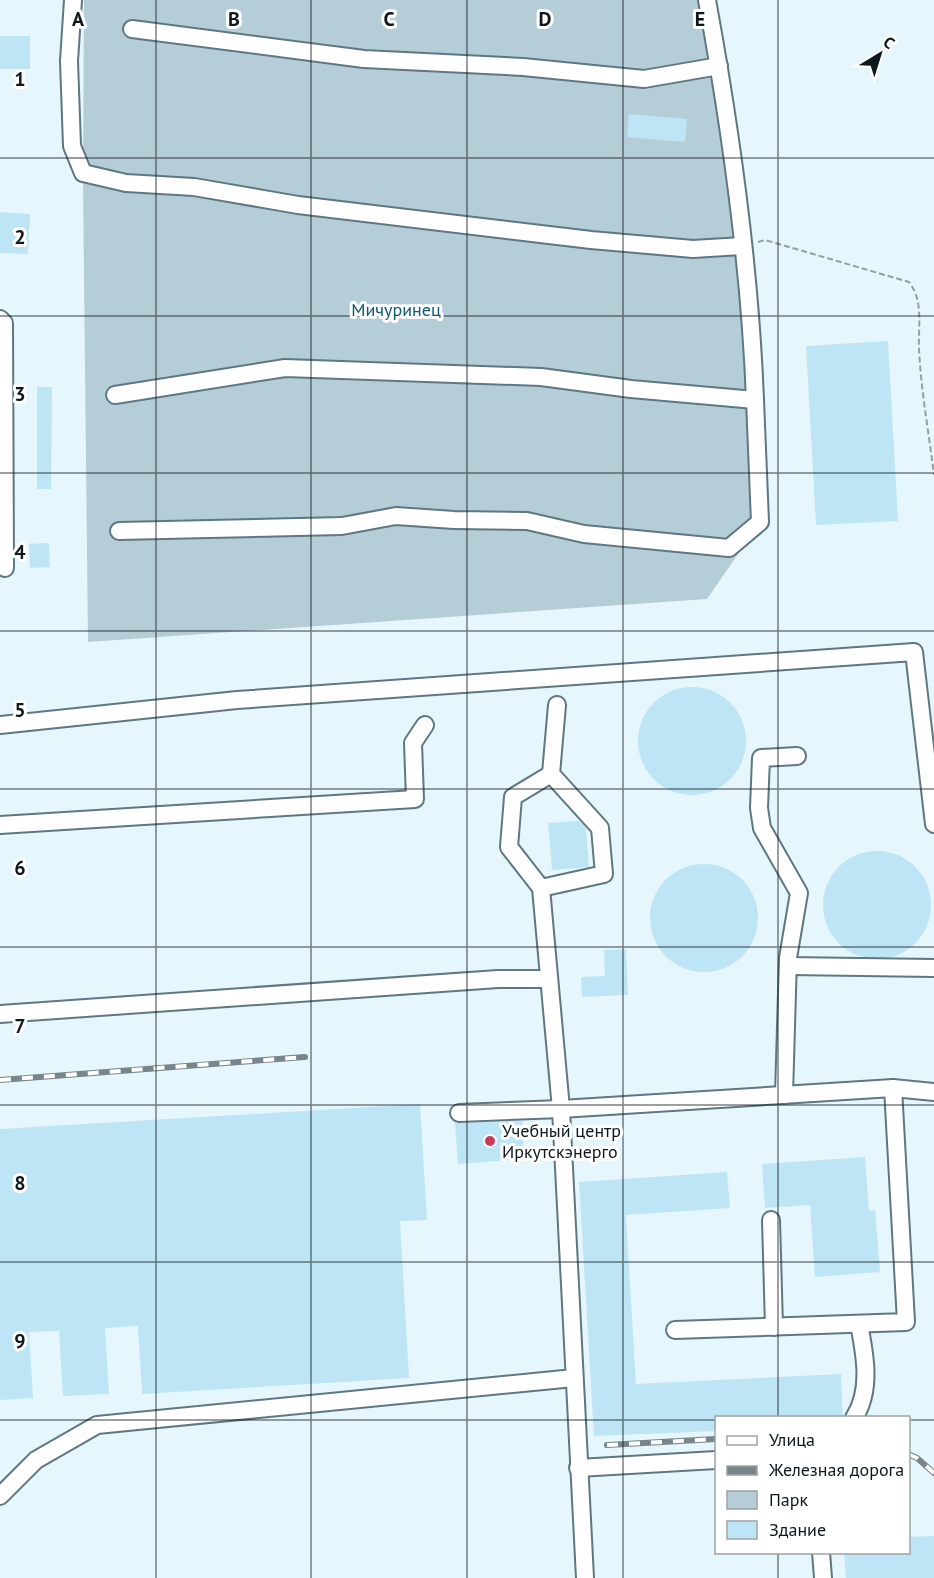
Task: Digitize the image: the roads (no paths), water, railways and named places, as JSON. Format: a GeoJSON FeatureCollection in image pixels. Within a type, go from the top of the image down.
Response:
{"type":"FeatureCollection","features":[{"type":"Feature","properties":{"kind":"street"},"geometry":{"type":"LineString","coordinates":[[73,0],[69,61],[72,146],[83,173],[126,183],[194,187],[298,205],[591,240],[693,249],[742,246]]}},
{"type":"Feature","properties":{"kind":"street"},"geometry":{"type":"LineString","coordinates":[[118,531],[342,526],[396,516],[527,521],[584,534],[729,548],[760,522],[752,316],[719,66],[707,0]]}},
{"type":"Feature","properties":{"kind":"street"},"geometry":{"type":"LineString","coordinates":[[132,29],[364,59],[523,67],[644,79],[719,66]]}},
{"type":"Feature","properties":{"kind":"street"},"geometry":{"type":"LineString","coordinates":[[0,319],[4,323],[5,568]]}},
{"type":"Feature","properties":{"kind":"street"},"geometry":{"type":"LineString","coordinates":[[115,395],[285,368],[541,377],[655,392],[755,400]]}},
{"type":"Feature","properties":{"kind":"street"},"geometry":{"type":"LineString","coordinates":[[0,725],[237,700],[915,652],[934,824]]}},
{"type":"Feature","properties":{"kind":"street"},"geometry":{"type":"LineString","coordinates":[[541,888],[604,874],[600,828],[551,774],[557,705]]}},
{"type":"Feature","properties":{"kind":"street"},"geometry":{"type":"LineString","coordinates":[[0,825],[415,799],[413,743],[425,725]]}},
{"type":"Feature","properties":{"kind":"street"},"geometry":{"type":"LineString","coordinates":[[784,1095],[788,966],[799,893],[762,828],[759,808],[761,758],[797,756]]}},
{"type":"Feature","properties":{"kind":"street"},"geometry":{"type":"LineString","coordinates":[[551,774],[513,797],[509,847],[541,888],[561,1109],[585,1578]]}},
{"type":"Feature","properties":{"kind":"street"},"geometry":{"type":"LineString","coordinates":[[788,966],[934,968]]}},
{"type":"Feature","properties":{"kind":"street"},"geometry":{"type":"LineString","coordinates":[[0,1014],[486,980],[549,979]]}},
{"type":"Feature","properties":{"kind":"street"},"geometry":{"type":"LineString","coordinates":[[675,1330],[906,1322],[893,1088]]}},
{"type":"Feature","properties":{"kind":"street"},"geometry":{"type":"LineString","coordinates":[[459,1113],[561,1109],[893,1088],[934,1092]]}},
{"type":"Feature","properties":{"kind":"street"},"geometry":{"type":"LineString","coordinates":[[771,1220],[774,1327]]}},
{"type":"Feature","properties":{"kind":"street"},"geometry":{"type":"LineString","coordinates":[[855,1416],[864,1403],[865,1356],[859,1324]]}},
{"type":"Feature","properties":{"kind":"street"},"geometry":{"type":"LineString","coordinates":[[0,1496],[36,1460],[97,1425],[574,1378]]}},
{"type":"Feature","properties":{"kind":"street"},"geometry":{"type":"LineString","coordinates":[[578,1468],[715,1460]]}},
{"type":"Feature","properties":{"kind":"street"},"geometry":{"type":"LineString","coordinates":[[821,1554],[823,1578]]}},
{"type":"Feature","properties":{"kind":"railway"},"geometry":{"type":"LineString","coordinates":[[0,1080],[305,1057]]}},
{"type":"Feature","properties":{"kind":"railway"},"geometry":{"type":"LineString","coordinates":[[607,1445],[715,1439]]}},
{"type":"Feature","properties":{"kind":"railway"},"geometry":{"type":"LineString","coordinates":[[910,1455],[934,1473]]}},
{"type":"Feature","properties":{"kind":"place","name":"Учебный центр Иркутскэнерго"},"geometry":{"type":"Point","coordinates":[490,1141]}},
{"type":"Feature","properties":{"kind":"park label","name":"Мичуринец"},"geometry":{"type":"Point","coordinates":[396,310]}}]}
